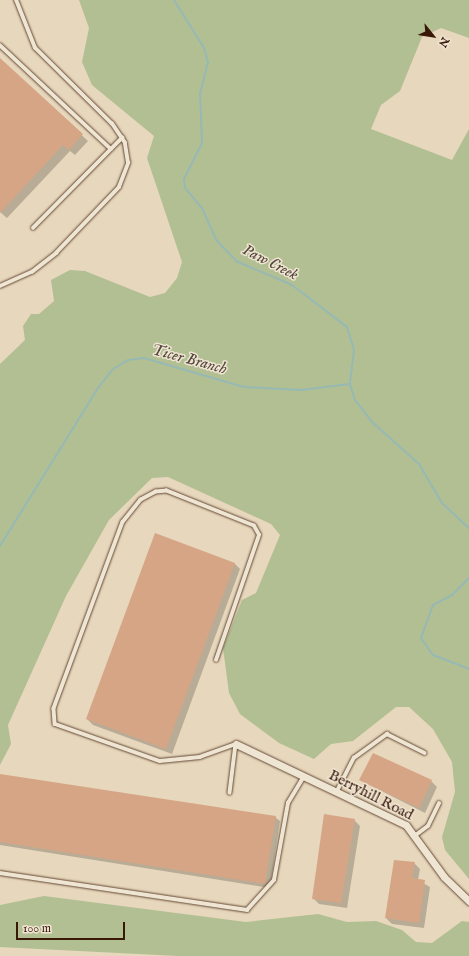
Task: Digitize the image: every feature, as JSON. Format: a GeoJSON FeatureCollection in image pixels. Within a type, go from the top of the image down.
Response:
{"type":"FeatureCollection","features":[{"type":"Feature","properties":{"kind":"street","name":"Berryhill Road"},"geometry":{"type":"LineString","coordinates":[[236,744],[397,819],[416,835],[444,877],[469,901]]}},
{"type":"Feature","properties":{"kind":"lane"},"geometry":{"type":"LineString","coordinates":[[0,286],[32,272],[56,254],[119,187],[128,163],[122,138],[35,48],[16,0]]}},
{"type":"Feature","properties":{"kind":"lane"},"geometry":{"type":"LineString","coordinates":[[0,45],[110,149]]}},
{"type":"Feature","properties":{"kind":"lane"},"geometry":{"type":"LineString","coordinates":[[33,228],[122,138]]}},
{"type":"Feature","properties":{"kind":"lane"},"geometry":{"type":"LineString","coordinates":[[216,660],[259,535],[254,526],[167,491],[156,492],[141,500],[123,522],[54,709],[55,724],[160,761],[200,757],[236,744],[230,793]]}},
{"type":"Feature","properties":{"kind":"lane"},"geometry":{"type":"LineString","coordinates":[[337,791],[354,758],[387,734],[425,753]]}},
{"type":"Feature","properties":{"kind":"lane"},"geometry":{"type":"LineString","coordinates":[[0,873],[247,910],[274,880],[288,802],[304,776]]}},
{"type":"Feature","properties":{"kind":"lane"},"geometry":{"type":"LineString","coordinates":[[416,835],[428,826],[439,803]]}},
{"type":"Feature","properties":{"kind":"green space"},"geometry":{"type":"Polygon","coordinates":[[[79,0],[469,0],[469,38],[441,28],[422,37],[400,91],[381,105],[371,129],[452,160],[469,129],[469,879],[445,850],[442,837],[455,792],[452,762],[433,729],[409,707],[396,707],[353,741],[331,744],[314,759],[279,743],[240,714],[229,693],[223,648],[242,600],[256,593],[280,535],[271,524],[168,477],[152,478],[109,520],[66,596],[8,725],[11,744],[0,765],[0,364],[25,340],[23,326],[31,314],[39,314],[54,301],[51,280],[70,270],[85,271],[150,297],[165,293],[177,278],[182,262],[147,158],[154,136],[92,85],[82,62],[89,28],[79,0]]]}},
{"type":"Feature","properties":{"kind":"green space"},"geometry":{"type":"Polygon","coordinates":[[[44,896],[246,922],[318,914],[347,922],[376,921],[402,930],[416,942],[432,943],[462,921],[469,922],[469,956],[178,956],[0,947],[0,905],[44,896]]]}},
{"type":"Feature","properties":{"kind":"building"},"geometry":{"type":"Polygon","coordinates":[[[0,58],[83,134],[69,150],[63,145],[0,213],[0,58]]]}},
{"type":"Feature","properties":{"kind":"building"},"geometry":{"type":"Polygon","coordinates":[[[155,533],[235,563],[166,749],[86,719],[155,533]]]}},
{"type":"Feature","properties":{"kind":"building"},"geometry":{"type":"Polygon","coordinates":[[[373,753],[432,780],[419,808],[359,780],[373,753]]]}},
{"type":"Feature","properties":{"kind":"building"},"geometry":{"type":"Polygon","coordinates":[[[0,774],[276,816],[265,884],[0,842],[0,774]]]}},
{"type":"Feature","properties":{"kind":"building"},"geometry":{"type":"Polygon","coordinates":[[[324,814],[355,819],[341,903],[312,899],[324,814]]]}},
{"type":"Feature","properties":{"kind":"building"},"geometry":{"type":"Polygon","coordinates":[[[394,860],[415,862],[412,878],[425,880],[419,923],[385,918],[394,860]]]}},
{"type":"Feature","properties":{"kind":"waterway","name":"Paw Creek"},"geometry":{"type":"LineString","coordinates":[[174,0],[204,48],[208,62],[200,93],[202,143],[184,179],[185,188],[202,208],[217,241],[236,261],[292,285],[347,327],[354,350],[350,384],[355,400],[372,422],[419,464],[442,503],[469,528]]}},
{"type":"Feature","properties":{"kind":"waterway","name":"Ticer Branch"},"geometry":{"type":"LineString","coordinates":[[0,546],[98,388],[113,369],[128,360],[144,358],[244,387],[301,390],[350,384]]}},
{"type":"Feature","properties":{"kind":"waterway","name":"Paw Creek"},"geometry":{"type":"LineString","coordinates":[[469,578],[452,595],[433,605],[421,638],[433,655],[469,669]]}}]}
